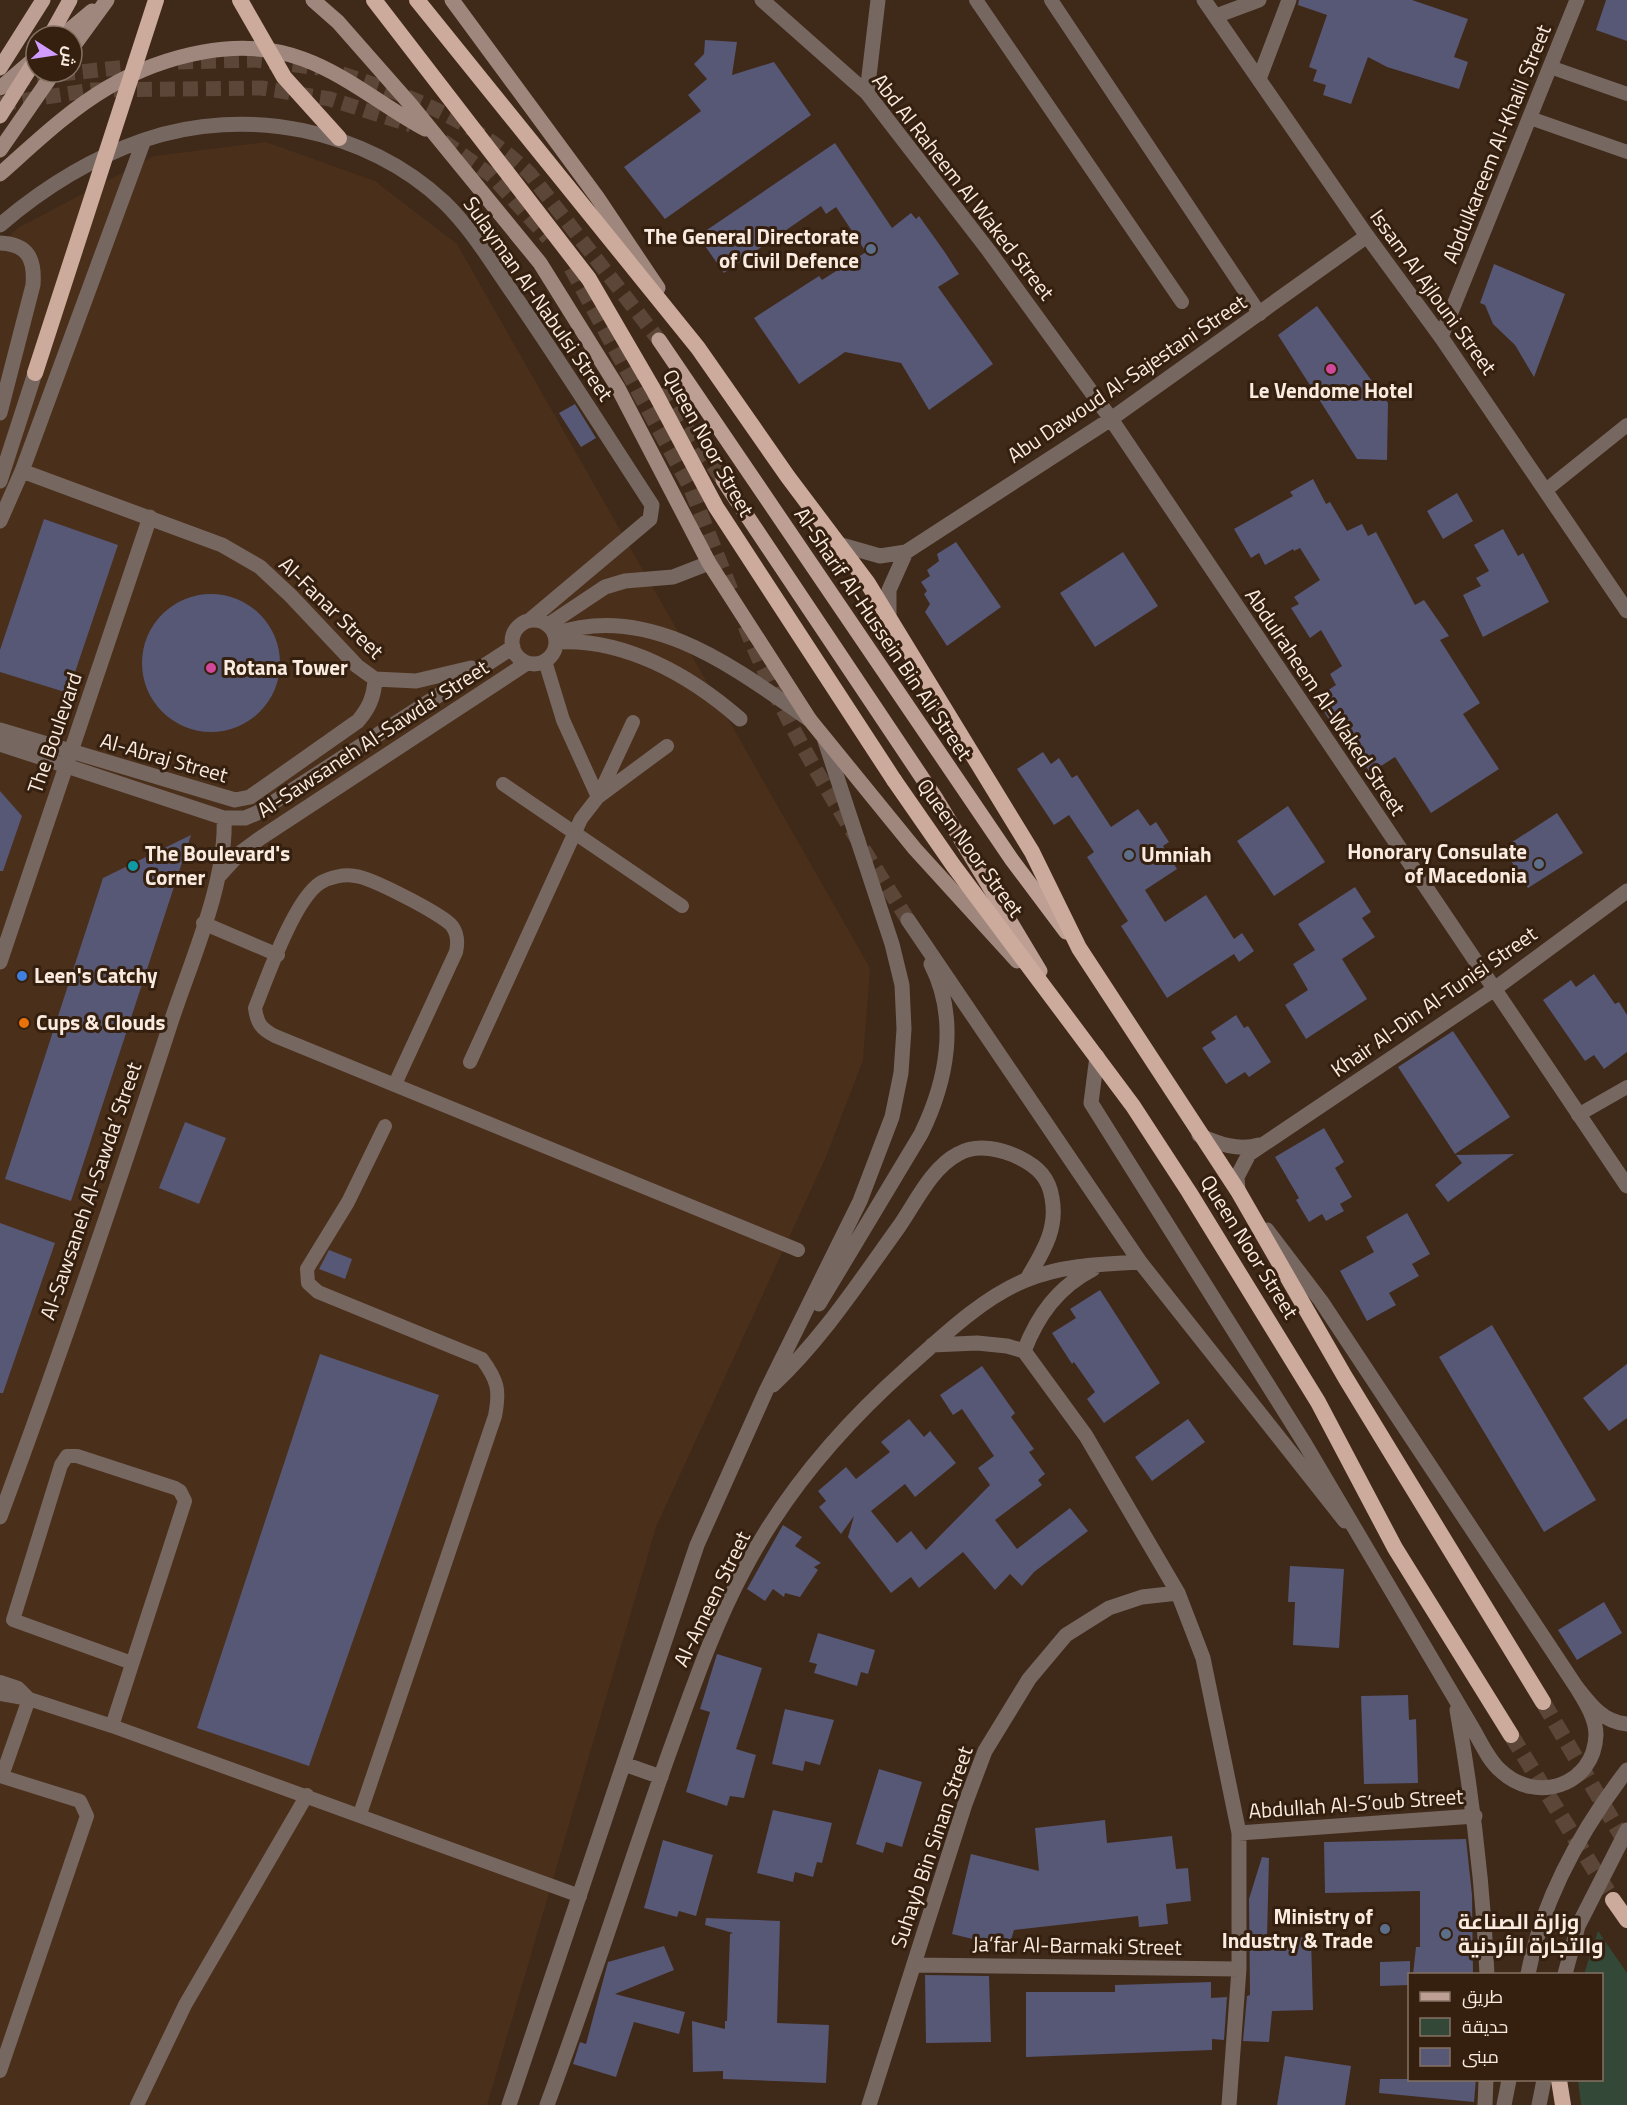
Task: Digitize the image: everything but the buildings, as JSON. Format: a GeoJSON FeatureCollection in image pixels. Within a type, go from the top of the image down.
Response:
{"type":"FeatureCollection","features":[{"type":"Feature","properties":{"kind":"highway"},"geometry":{"type":"LineString","coordinates":[[35,373],[156,0]]}},
{"type":"Feature","properties":{"kind":"highway"},"geometry":{"type":"LineString","coordinates":[[240,0],[284,77],[339,138]]}},
{"type":"Feature","properties":{"kind":"highway","name":"Queen Noor Street"},"geometry":{"type":"LineString","coordinates":[[374,0],[589,279],[653,389],[716,507],[894,780],[952,865],[1097,1056],[1189,1192],[1318,1402],[1395,1548],[1511,1735]]}},
{"type":"Feature","properties":{"kind":"highway","name":"Queen Noor Street"},"geometry":{"type":"LineString","coordinates":[[417,0],[698,348],[867,582],[1032,852],[1079,948],[1199,1135],[1238,1191],[1345,1377],[1543,1702]]}},
{"type":"Feature","properties":{"kind":"highway"},"geometry":{"type":"LineString","coordinates":[[1613,1900],[1627,1920]]}},
{"type":"Feature","properties":{"kind":"highway"},"geometry":{"type":"LineString","coordinates":[[1559,2081],[1563,2105]]}},
{"type":"Feature","properties":{"kind":"main road"},"geometry":{"type":"LineString","coordinates":[[0,68],[43,0]]}},
{"type":"Feature","properties":{"kind":"main road"},"geometry":{"type":"LineString","coordinates":[[57,24],[70,0]]}},
{"type":"Feature","properties":{"kind":"main road"},"geometry":{"type":"LineString","coordinates":[[77,24],[106,0]]}},
{"type":"Feature","properties":{"kind":"main road"},"geometry":{"type":"LineString","coordinates":[[84,31],[106,0]]}},
{"type":"Feature","properties":{"kind":"main road"},"geometry":{"type":"LineString","coordinates":[[313,0],[338,22],[434,133],[540,263],[618,388],[709,563],[825,741],[915,849],[1069,1017]]}},
{"type":"Feature","properties":{"kind":"main road"},"geometry":{"type":"LineString","coordinates":[[329,0],[338,22]]}},
{"type":"Feature","properties":{"kind":"main road"},"geometry":{"type":"LineString","coordinates":[[452,0],[597,197],[698,348]]}},
{"type":"Feature","properties":{"kind":"main road"},"geometry":{"type":"LineString","coordinates":[[0,174],[55,126],[107,88],[191,53],[227,48],[285,54],[316,64],[434,133]]}},
{"type":"Feature","properties":{"kind":"main road"},"geometry":{"type":"LineString","coordinates":[[0,88],[24,68]]}},
{"type":"Feature","properties":{"kind":"main road"},"geometry":{"type":"LineString","coordinates":[[0,116],[24,77]]}},
{"type":"Feature","properties":{"kind":"main road"},"geometry":{"type":"LineString","coordinates":[[0,150],[46,84]]}},
{"type":"Feature","properties":{"kind":"main road","name":"Al-Sharif Al-Hussein Bin Ali Street"},"geometry":{"type":"LineString","coordinates":[[659,340],[1005,850],[1079,948]]}},
{"type":"Feature","properties":{"kind":"main road"},"geometry":{"type":"LineString","coordinates":[[723,480],[936,800],[1069,1017]]}},
{"type":"Feature","properties":{"kind":"street","name":"Abd Al Raheem Al Waked Street"},"geometry":{"type":"LineString","coordinates":[[762,0],[867,93],[989,251],[1111,419]]}},
{"type":"Feature","properties":{"kind":"street"},"geometry":{"type":"LineString","coordinates":[[867,93],[878,0]]}},
{"type":"Feature","properties":{"kind":"street","name":"Issam Al Ajlouni Street"},"geometry":{"type":"LineString","coordinates":[[1204,0],[1367,236],[1441,337],[1627,610]]}},
{"type":"Feature","properties":{"kind":"street"},"geometry":{"type":"LineString","coordinates":[[1216,16],[1259,0]]}},
{"type":"Feature","properties":{"kind":"street"},"geometry":{"type":"LineString","coordinates":[[1259,79],[1289,0]]}},
{"type":"Feature","properties":{"kind":"street","name":"Abdulkareem Al-Khalil Street"},"geometry":{"type":"LineString","coordinates":[[1441,337],[1577,0]]}},
{"type":"Feature","properties":{"kind":"street","name":"Sulayman Al-Nabulsi Street"},"geometry":{"type":"LineString","coordinates":[[0,225],[71,173],[144,140],[229,124],[273,126],[339,138],[374,153],[405,172],[446,203],[475,239],[553,350],[652,505],[650,519],[530,620]]}},
{"type":"Feature","properties":{"kind":"street"},"geometry":{"type":"LineString","coordinates":[[0,521],[22,471],[144,140]]}},
{"type":"Feature","properties":{"kind":"street","name":"Abu Dawoud Al-Sajestani Street"},"geometry":{"type":"LineString","coordinates":[[906,552],[1111,419],[1367,236]]}},
{"type":"Feature","properties":{"kind":"street"},"geometry":{"type":"LineString","coordinates":[[0,243],[17,245],[26,250],[32,257],[34,269],[25,319],[0,413]]}},
{"type":"Feature","properties":{"kind":"street"},"geometry":{"type":"LineString","coordinates":[[0,481],[35,373]]}},
{"type":"Feature","properties":{"kind":"street","name":"Abdulraheem Al-Waked Street"},"geometry":{"type":"LineString","coordinates":[[1111,419],[1627,1186]]}},
{"type":"Feature","properties":{"kind":"street","name":"Al-Fanar Street"},"geometry":{"type":"LineString","coordinates":[[22,471],[222,545],[260,567],[291,596],[357,666],[375,680],[416,681],[483,665]]}},
{"type":"Feature","properties":{"kind":"street","name":"The Boulevard"},"geometry":{"type":"LineString","coordinates":[[0,962],[150,517]]}},
{"type":"Feature","properties":{"kind":"street"},"geometry":{"type":"LineString","coordinates":[[838,544],[880,555],[906,552]]}},
{"type":"Feature","properties":{"kind":"street"},"geometry":{"type":"LineString","coordinates":[[889,618],[889,590],[906,552]]}},
{"type":"Feature","properties":{"kind":"street"},"geometry":{"type":"LineString","coordinates":[[709,563],[673,577],[625,581],[594,592],[553,634],[552,656],[545,662],[527,663],[520,660],[513,647],[512,640],[518,627],[530,620],[543,621],[553,634],[602,644],[645,659],[705,690],[740,719]]}},
{"type":"Feature","properties":{"kind":"street"},"geometry":{"type":"LineString","coordinates":[[553,634],[586,626],[608,625],[675,639],[713,656],[810,720]]}},
{"type":"Feature","properties":{"kind":"street","name":"Al-Sawsaneh Al-Sawda’ Street"},"geometry":{"type":"LineString","coordinates":[[0,1517],[158,1063],[218,877],[224,843],[224,818],[238,819],[257,813],[513,647]]}},
{"type":"Feature","properties":{"kind":"street","name":"Al-Sawsaneh Al-Sawda’ Street"},"geometry":{"type":"LineString","coordinates":[[218,877],[240,853],[262,837],[527,663]]}},
{"type":"Feature","properties":{"kind":"street","name":"Al-Abraj Street"},"geometry":{"type":"LineString","coordinates":[[0,744],[68,758],[235,800],[250,797],[358,721],[368,708],[375,680]]}},
{"type":"Feature","properties":{"kind":"street","name":"Al-Abraj Street"},"geometry":{"type":"LineString","coordinates":[[0,730],[224,818]]}},
{"type":"Feature","properties":{"kind":"street"},"geometry":{"type":"LineString","coordinates":[[509,2105],[697,1545],[766,1391],[869,1179],[892,1117],[901,1073],[904,1029],[902,985],[895,954],[825,741]]}},
{"type":"Feature","properties":{"kind":"street","name":"Khair Al-Din Al-Tunisi Street"},"geometry":{"type":"LineString","coordinates":[[1262,1144],[1493,990],[1627,891]]}},
{"type":"Feature","properties":{"kind":"street"},"geometry":{"type":"LineString","coordinates":[[766,1391],[921,1134],[939,1089],[948,1038],[945,1006],[934,971],[908,920],[1140,1262],[1373,1557]]}},
{"type":"Feature","properties":{"kind":"street"},"geometry":{"type":"LineString","coordinates":[[1097,1056],[1091,1102],[1373,1557],[1500,1771],[1529,1787],[1546,1789],[1563,1785],[1574,1779],[1584,1769],[1592,1754],[1596,1736],[1594,1722],[1575,1685]]}},
{"type":"Feature","properties":{"kind":"street"},"geometry":{"type":"LineString","coordinates":[[1199,1135],[1223,1146],[1249,1148],[1262,1144]]}},
{"type":"Feature","properties":{"kind":"street"},"geometry":{"type":"LineString","coordinates":[[1262,1144],[1250,1154],[1237,1177],[1238,1191],[1321,1301],[1575,1685],[1590,1704],[1612,1722],[1627,1724]]}},
{"type":"Feature","properties":{"kind":"street"},"geometry":{"type":"LineString","coordinates":[[766,1391],[828,1326],[928,1183],[958,1154],[984,1148],[1006,1152],[1029,1162],[1046,1178],[1050,1186],[1054,1208],[1053,1228],[1027,1279]]}},
{"type":"Feature","properties":{"kind":"street","name":"Al-Ameen Street"},"geometry":{"type":"LineString","coordinates":[[548,2105],[661,1777],[720,1623],[745,1568],[803,1479],[838,1436],[932,1345],[1002,1292],[1027,1279],[1102,1264],[1140,1262]]}},
{"type":"Feature","properties":{"kind":"street"},"geometry":{"type":"LineString","coordinates":[[1024,1351],[1046,1308],[1068,1285],[1102,1264]]}},
{"type":"Feature","properties":{"kind":"street"},"geometry":{"type":"LineString","coordinates":[[932,1345],[977,1343],[1007,1346],[1024,1351],[1086,1436],[1178,1593],[1203,1658],[1239,1833],[1239,1969],[1228,2105]]}},
{"type":"Feature","properties":{"kind":"street","name":"Suhayb Bin Sinan Street"},"geometry":{"type":"LineString","coordinates":[[869,2105],[965,1804],[985,1750],[1029,1679],[1066,1635],[1109,1608],[1142,1597],[1178,1593]]}},
{"type":"Feature","properties":{"kind":"street"},"geometry":{"type":"LineString","coordinates":[[1455,1698],[1475,1816],[1483,1882],[1486,1973]]}},
{"type":"Feature","properties":{"kind":"street"},"geometry":{"type":"LineString","coordinates":[[624,1764],[661,1777]]}},
{"type":"Feature","properties":{"kind":"street"},"geometry":{"type":"LineString","coordinates":[[1528,1973],[1544,1914],[1587,1826],[1627,1770]]}},
{"type":"Feature","properties":{"kind":"street","name":"Abdullah Al-S’oub Street"},"geometry":{"type":"LineString","coordinates":[[1239,1833],[1475,1816]]}},
{"type":"Feature","properties":{"kind":"street"},"geometry":{"type":"LineString","coordinates":[[1565,1973],[1578,1926],[1627,1830]]}},
{"type":"Feature","properties":{"kind":"street","name":"Ja’far Al-Barmaki Street"},"geometry":{"type":"LineString","coordinates":[[914,1965],[1239,1969]]}},
{"type":"Feature","properties":{"kind":"street"},"geometry":{"type":"LineString","coordinates":[[1485,2105],[1486,2081]]}},
{"type":"Feature","properties":{"kind":"street"},"geometry":{"type":"LineString","coordinates":[[1504,2105],[1509,2081]]}},
{"type":"Feature","properties":{"kind":"street"},"geometry":{"type":"LineString","coordinates":[[1539,2105],[1544,2081]]}},
{"type":"Feature","properties":{"kind":"lane"},"geometry":{"type":"LineString","coordinates":[[976,0],[1182,302]]}},
{"type":"Feature","properties":{"kind":"lane"},"geometry":{"type":"LineString","coordinates":[[1051,0],[1260,314]]}},
{"type":"Feature","properties":{"kind":"lane"},"geometry":{"type":"LineString","coordinates":[[1550,67],[1627,94]]}},
{"type":"Feature","properties":{"kind":"lane"},"geometry":{"type":"LineString","coordinates":[[1530,118],[1627,152]]}},
{"type":"Feature","properties":{"kind":"lane"},"geometry":{"type":"LineString","coordinates":[[1546,490],[1627,425]]}},
{"type":"Feature","properties":{"kind":"lane"},"geometry":{"type":"LineString","coordinates":[[545,662],[563,720],[598,797]]}},
{"type":"Feature","properties":{"kind":"lane"},"geometry":{"type":"LineString","coordinates":[[470,1062],[573,832],[598,797],[633,722]]}},
{"type":"Feature","properties":{"kind":"lane"},"geometry":{"type":"LineString","coordinates":[[598,797],[667,746]]}},
{"type":"Feature","properties":{"kind":"lane"},"geometry":{"type":"LineString","coordinates":[[503,784],[682,906]]}},
{"type":"Feature","properties":{"kind":"lane"},"geometry":{"type":"LineString","coordinates":[[395,1084],[456,952],[458,937],[451,924],[374,881],[357,876],[338,876],[321,883],[307,895],[278,955],[255,1008],[257,1020],[264,1030],[395,1084],[798,1250]]}},
{"type":"Feature","properties":{"kind":"lane"},"geometry":{"type":"LineString","coordinates":[[203,923],[278,955]]}},
{"type":"Feature","properties":{"kind":"lane"},"geometry":{"type":"LineString","coordinates":[[1578,1115],[1627,1087]]}},
{"type":"Feature","properties":{"kind":"lane"},"geometry":{"type":"LineString","coordinates":[[360,1814],[495,1416],[499,1396],[494,1376],[482,1359],[318,1293],[308,1282],[307,1269],[348,1202],[385,1126]]}},
{"type":"Feature","properties":{"kind":"lane"},"geometry":{"type":"LineString","coordinates":[[112,1726],[183,1507],[184,1495],[175,1488],[77,1456],[67,1456],[61,1465],[13,1620],[132,1663]]}},
{"type":"Feature","properties":{"kind":"lane"},"geometry":{"type":"LineString","coordinates":[[0,1682],[18,1688],[29,1699]]}},
{"type":"Feature","properties":{"kind":"lane"},"geometry":{"type":"LineString","coordinates":[[0,1694],[29,1699],[112,1726],[360,1814],[580,1896]]}},
{"type":"Feature","properties":{"kind":"lane"},"geometry":{"type":"LineString","coordinates":[[0,2071],[87,1816],[80,1801],[1,1776],[29,1699]]}},
{"type":"Feature","properties":{"kind":"lane"},"geometry":{"type":"LineString","coordinates":[[137,2105],[185,2005],[307,1795]]}},
{"type":"Feature","properties":{"kind":"shaded area"},"geometry":{"type":"Polygon","coordinates":[[[266,142],[375,181],[457,244],[870,968],[863,1060],[826,1157],[656,1527],[487,2105],[0,2105],[0,244],[18,228],[154,156],[266,142]]]}},
{"type":"Feature","properties":{"kind":"green space"},"geometry":{"type":"Polygon","coordinates":[[[1598,1931],[1627,1973],[1627,2105],[1581,2105],[1578,2081],[1603,2081],[1603,1973],[1584,1973],[1598,1931]]]}},
{"type":"Feature","properties":{"kind":"tunnel"},"geometry":{"type":"LineString","coordinates":[[178,62],[256,60],[319,68]]}},
{"type":"Feature","properties":{"kind":"tunnel"},"geometry":{"type":"LineString","coordinates":[[14,79],[145,65]]}},
{"type":"Feature","properties":{"kind":"tunnel"},"geometry":{"type":"LineString","coordinates":[[342,74],[442,113],[466,125],[510,156],[530,174],[659,340]]}},
{"type":"Feature","properties":{"kind":"tunnel"},"geometry":{"type":"LineString","coordinates":[[0,104],[92,90],[261,88],[330,99],[411,125]]}},
{"type":"Feature","properties":{"kind":"tunnel"},"geometry":{"type":"LineString","coordinates":[[443,141],[492,176],[548,238]]}},
{"type":"Feature","properties":{"kind":"tunnel"},"geometry":{"type":"LineString","coordinates":[[571,268],[690,487],[731,590]]}},
{"type":"Feature","properties":{"kind":"tunnel"},"geometry":{"type":"LineString","coordinates":[[660,390],[723,480]]}},
{"type":"Feature","properties":{"kind":"tunnel"},"geometry":{"type":"LineString","coordinates":[[745,626],[799,740],[841,813],[908,920]]}},
{"type":"Feature","properties":{"kind":"tunnel"},"geometry":{"type":"LineString","coordinates":[[1543,1702],[1627,1845]]}},
{"type":"Feature","properties":{"kind":"tunnel"},"geometry":{"type":"LineString","coordinates":[[1511,1735],[1613,1900]]}},
{"type":"Feature","properties":{"kind":"place","name":"The General Directorate of Civil Defence"},"geometry":{"type":"Point","coordinates":[871,249]}},
{"type":"Feature","properties":{"kind":"place","name":"Le Vendome Hotel"},"geometry":{"type":"Point","coordinates":[1331,369]}},
{"type":"Feature","properties":{"kind":"place","name":"Rotana Tower"},"geometry":{"type":"Point","coordinates":[211,668]}},
{"type":"Feature","properties":{"kind":"place","name":"Umniah"},"geometry":{"type":"Point","coordinates":[1129,855]}},
{"type":"Feature","properties":{"kind":"place","name":"Honorary Consulate of Macedonia"},"geometry":{"type":"Point","coordinates":[1539,864]}},
{"type":"Feature","properties":{"kind":"place","name":"The Boulevard's Corner"},"geometry":{"type":"Point","coordinates":[133,866]}},
{"type":"Feature","properties":{"kind":"place","name":"Leen's Catchy"},"geometry":{"type":"Point","coordinates":[22,976]}},
{"type":"Feature","properties":{"kind":"place","name":"Cups & Clouds"},"geometry":{"type":"Point","coordinates":[24,1023]}},
{"type":"Feature","properties":{"kind":"place","name":"Ministry of Industry & Trade"},"geometry":{"type":"Point","coordinates":[1385,1929]}},
{"type":"Feature","properties":{"kind":"place","name":"وزارة الصناعة والتجارة الأردنية"},"geometry":{"type":"Point","coordinates":[1446,1934]}}]}
